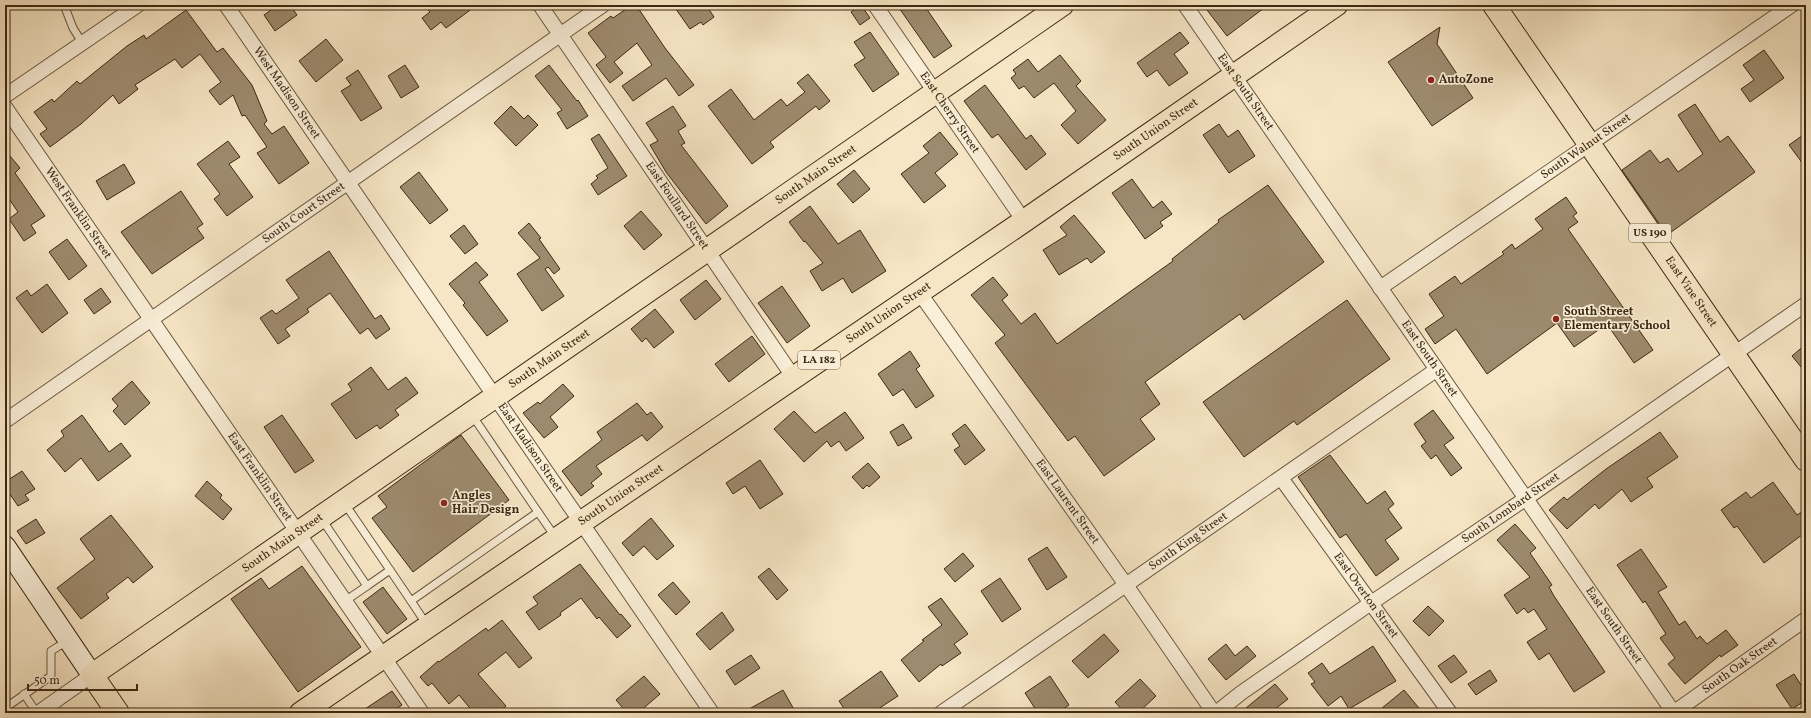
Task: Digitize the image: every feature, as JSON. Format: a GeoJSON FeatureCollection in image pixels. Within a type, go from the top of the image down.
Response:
{"type":"FeatureCollection","features":[{"type":"Feature","properties":{"kind":"main road","name":"South Main Street"},"geometry":{"type":"LineString","coordinates":[[92,675],[1062,5]]}},
{"type":"Feature","properties":{"kind":"main road","name":"South Union Street"},"geometry":{"type":"LineString","coordinates":[[301,713],[556,538],[1024,221],[1336,5]]}},
{"type":"Feature","properties":{"kind":"main road","name":"East Vine Street"},"geometry":{"type":"LineString","coordinates":[[1494,5],[1806,460]]}},
{"type":"Feature","properties":{"kind":"main road"},"geometry":{"type":"LineString","coordinates":[[92,675],[118,713]]}},
{"type":"Feature","properties":{"kind":"street"},"geometry":{"type":"LineString","coordinates":[[5,96],[138,5]]}},
{"type":"Feature","properties":{"kind":"street","name":"West Madison Street"},"geometry":{"type":"LineString","coordinates":[[226,5],[348,183]]}},
{"type":"Feature","properties":{"kind":"street","name":"East Foullard Street"},"geometry":{"type":"LineString","coordinates":[[540,5],[794,378]]}},
{"type":"Feature","properties":{"kind":"street","name":"South Court Street"},"geometry":{"type":"LineString","coordinates":[[5,421],[603,5]]}},
{"type":"Feature","properties":{"kind":"street","name":"East Cherry Street"},"geometry":{"type":"LineString","coordinates":[[875,5],[1024,221]]}},
{"type":"Feature","properties":{"kind":"street","name":"East South Street"},"geometry":{"type":"LineString","coordinates":[[1185,5],[1232,76],[1674,713]]}},
{"type":"Feature","properties":{"kind":"street","name":"South Walnut Street"},"geometry":{"type":"LineString","coordinates":[[1380,288],[1792,5]]}},
{"type":"Feature","properties":{"kind":"street","name":"West Franklin Street"},"geometry":{"type":"LineString","coordinates":[[5,107],[151,320]]}},
{"type":"Feature","properties":{"kind":"street","name":"East Madison Street"},"geometry":{"type":"LineString","coordinates":[[348,183],[712,713]]}},
{"type":"Feature","properties":{"kind":"street","name":"East Laurent Street"},"geometry":{"type":"LineString","coordinates":[[919,292],[1126,585],[1214,713]]}},
{"type":"Feature","properties":{"kind":"street","name":"South Lombard Street"},"geometry":{"type":"LineString","coordinates":[[1214,713],[1371,603],[1525,499],[1806,304]]}},
{"type":"Feature","properties":{"kind":"street","name":"East Franklin Street"},"geometry":{"type":"LineString","coordinates":[[151,320],[422,713]]}},
{"type":"Feature","properties":{"kind":"street","name":"South King Street"},"geometry":{"type":"LineString","coordinates":[[941,713],[1436,370]]}},
{"type":"Feature","properties":{"kind":"street","name":"East Overton Street"},"geometry":{"type":"LineString","coordinates":[[1281,478],[1450,713]]}},
{"type":"Feature","properties":{"kind":"street"},"geometry":{"type":"LineString","coordinates":[[5,546],[92,675]]}},
{"type":"Feature","properties":{"kind":"street","name":"South Oak Street"},"geometry":{"type":"LineString","coordinates":[[1674,713],[1806,619]]}},
{"type":"Feature","properties":{"kind":"street","name":"South Main Street"},"geometry":{"type":"LineString","coordinates":[[37,713],[92,675]]}},
{"type":"Feature","properties":{"kind":"lane"},"geometry":{"type":"LineString","coordinates":[[64,5],[83,44]]}},
{"type":"Feature","properties":{"kind":"lane"},"geometry":{"type":"LineString","coordinates":[[471,413],[556,538]]}},
{"type":"Feature","properties":{"kind":"lane"},"geometry":{"type":"LineString","coordinates":[[343,501],[428,626]]}},
{"type":"Feature","properties":{"kind":"lane"},"geometry":{"type":"LineString","coordinates":[[411,601],[538,512]]}},
{"type":"Feature","properties":{"kind":"lane"},"geometry":{"type":"LineString","coordinates":[[320,517],[367,586]]}},
{"type":"Feature","properties":{"kind":"lane"},"geometry":{"type":"LineString","coordinates":[[345,601],[390,570]]}},
{"type":"Feature","properties":{"kind":"lane"},"geometry":{"type":"LineString","coordinates":[[5,708],[51,676],[51,651],[68,639]]}},
{"type":"Feature","properties":{"kind":"lane"},"geometry":{"type":"LineString","coordinates":[[24,694],[37,713]]}},
{"type":"Feature","properties":{"kind":"building"},"geometry":{"type":"Polygon","coordinates":[[[278,5],[290,5],[297,15],[275,31],[264,15],[278,5]]]}},
{"type":"Feature","properties":{"kind":"building"},"geometry":{"type":"Polygon","coordinates":[[[424,5],[477,5],[446,28],[441,22],[431,30],[422,18],[430,12],[424,5]]]}},
{"type":"Feature","properties":{"kind":"building"},"geometry":{"type":"Polygon","coordinates":[[[632,5],[636,5],[665,48],[694,85],[679,96],[666,78],[633,101],[622,86],[652,65],[637,43],[614,62],[623,73],[610,83],[596,65],[606,57],[588,33],[611,16],[613,18],[632,5]]]}},
{"type":"Feature","properties":{"kind":"building"},"geometry":{"type":"Polygon","coordinates":[[[673,5],[706,5],[714,17],[703,25],[701,22],[690,29],[673,5]]]}},
{"type":"Feature","properties":{"kind":"building"},"geometry":{"type":"Polygon","coordinates":[[[861,5],[870,18],[860,25],[851,12],[861,5]]]}},
{"type":"Feature","properties":{"kind":"building"},"geometry":{"type":"Polygon","coordinates":[[[897,5],[924,5],[952,46],[934,58],[897,5]]]}},
{"type":"Feature","properties":{"kind":"building"},"geometry":{"type":"Polygon","coordinates":[[[1214,5],[1268,5],[1227,36],[1207,10],[1214,5]]]}},
{"type":"Feature","properties":{"kind":"building"},"geometry":{"type":"Polygon","coordinates":[[[186,10],[217,52],[223,48],[252,85],[267,121],[264,124],[272,134],[284,126],[309,163],[279,184],[257,153],[267,147],[245,115],[242,116],[233,95],[220,105],[209,91],[221,82],[200,54],[182,68],[175,59],[135,85],[138,89],[119,104],[113,95],[81,124],[50,147],[40,134],[47,129],[34,112],[52,99],[54,102],[77,81],[80,84],[127,46],[144,35],[146,39],[186,10]]]}},
{"type":"Feature","properties":{"kind":"building","name":"AutoZone"},"geometry":{"type":"Polygon","coordinates":[[[1440,27],[1437,44],[1473,98],[1432,126],[1388,62],[1440,27]]]}},
{"type":"Feature","properties":{"kind":"building"},"geometry":{"type":"Polygon","coordinates":[[[870,32],[899,74],[873,92],[854,65],[865,58],[854,42],[870,32]]]}},
{"type":"Feature","properties":{"kind":"building"},"geometry":{"type":"Polygon","coordinates":[[[1180,32],[1189,43],[1174,54],[1188,73],[1169,86],[1157,70],[1147,77],[1137,63],[1180,32]]]}},
{"type":"Feature","properties":{"kind":"building"},"geometry":{"type":"Polygon","coordinates":[[[326,39],[343,60],[316,82],[299,61],[326,39]]]}},
{"type":"Feature","properties":{"kind":"building"},"geometry":{"type":"Polygon","coordinates":[[[1764,50],[1784,78],[1750,102],[1741,89],[1754,80],[1743,65],[1764,50]]]}},
{"type":"Feature","properties":{"kind":"building"},"geometry":{"type":"Polygon","coordinates":[[[1060,55],[1081,81],[1076,86],[1106,120],[1078,144],[1061,125],[1076,111],[1054,83],[1034,98],[1024,86],[1019,89],[1011,78],[1016,74],[1013,70],[1028,59],[1038,72],[1060,55]]]}},
{"type":"Feature","properties":{"kind":"building"},"geometry":{"type":"Polygon","coordinates":[[[405,65],[419,87],[401,98],[388,76],[405,65]]]}},
{"type":"Feature","properties":{"kind":"building"},"geometry":{"type":"Polygon","coordinates":[[[549,65],[577,101],[578,100],[588,116],[567,129],[557,113],[562,110],[535,76],[549,65]]]}},
{"type":"Feature","properties":{"kind":"building"},"geometry":{"type":"Polygon","coordinates":[[[358,70],[382,108],[361,121],[341,91],[351,85],[346,78],[358,70]]]}},
{"type":"Feature","properties":{"kind":"building"},"geometry":{"type":"Polygon","coordinates":[[[808,74],[830,101],[819,110],[816,106],[770,142],[774,147],[752,164],[708,106],[731,89],[754,120],[781,99],[787,106],[805,92],[797,83],[808,74]]]}},
{"type":"Feature","properties":{"kind":"building"},"geometry":{"type":"Polygon","coordinates":[[[985,85],[1026,139],[1031,135],[1046,154],[1026,170],[998,134],[992,138],[964,101],[985,85]]]}},
{"type":"Feature","properties":{"kind":"building"},"geometry":{"type":"Polygon","coordinates":[[[1695,104],[1720,142],[1728,136],[1755,172],[1667,235],[1622,170],[1650,150],[1660,163],[1668,158],[1678,172],[1703,154],[1678,115],[1695,104]]]}},
{"type":"Feature","properties":{"kind":"building"},"geometry":{"type":"Polygon","coordinates":[[[511,106],[524,119],[528,115],[538,125],[516,146],[494,123],[511,106]]]}},
{"type":"Feature","properties":{"kind":"building"},"geometry":{"type":"Polygon","coordinates":[[[673,106],[686,126],[678,131],[685,143],[681,145],[728,206],[706,224],[666,172],[650,145],[658,141],[646,123],[673,106]]]}},
{"type":"Feature","properties":{"kind":"building"},"geometry":{"type":"Polygon","coordinates":[[[1219,124],[1228,137],[1238,130],[1255,156],[1229,173],[1203,135],[1219,124]]]}},
{"type":"Feature","properties":{"kind":"building"},"geometry":{"type":"Polygon","coordinates":[[[940,132],[958,154],[935,173],[946,186],[924,203],[901,174],[929,153],[923,146],[940,132]]]}},
{"type":"Feature","properties":{"kind":"building"},"geometry":{"type":"Polygon","coordinates":[[[1806,133],[1806,168],[1789,145],[1806,133]]]}},
{"type":"Feature","properties":{"kind":"building"},"geometry":{"type":"Polygon","coordinates":[[[599,134],[627,176],[598,195],[591,184],[598,178],[596,176],[608,168],[591,139],[599,134]]]}},
{"type":"Feature","properties":{"kind":"building"},"geometry":{"type":"Polygon","coordinates":[[[228,141],[240,157],[229,164],[253,197],[227,216],[214,199],[220,194],[197,164],[228,141]]]}},
{"type":"Feature","properties":{"kind":"building"},"geometry":{"type":"Polygon","coordinates":[[[5,150],[20,168],[15,173],[45,216],[31,225],[36,233],[24,241],[9,219],[18,212],[5,193],[5,150]]]}},
{"type":"Feature","properties":{"kind":"building"},"geometry":{"type":"Polygon","coordinates":[[[124,164],[135,183],[107,200],[96,181],[124,164]]]}},
{"type":"Feature","properties":{"kind":"building"},"geometry":{"type":"Polygon","coordinates":[[[854,170],[870,189],[853,203],[837,184],[854,170]]]}},
{"type":"Feature","properties":{"kind":"building"},"geometry":{"type":"Polygon","coordinates":[[[419,172],[448,210],[430,224],[400,187],[419,172]]]}},
{"type":"Feature","properties":{"kind":"building"},"geometry":{"type":"Polygon","coordinates":[[[1132,179],[1153,208],[1162,201],[1172,214],[1160,222],[1163,226],[1145,239],[1112,193],[1132,179]]]}},
{"type":"Feature","properties":{"kind":"building"},"geometry":{"type":"Polygon","coordinates":[[[1268,185],[1324,262],[1244,320],[1240,314],[1145,382],[1160,404],[1140,419],[1155,439],[1104,476],[1075,436],[1068,441],[995,343],[1005,335],[971,295],[993,277],[1008,295],[1002,300],[1021,324],[1035,313],[1057,344],[1173,261],[1172,259],[1219,222],[1218,220],[1268,185]]]}},
{"type":"Feature","properties":{"kind":"building"},"geometry":{"type":"Polygon","coordinates":[[[181,191],[203,224],[197,228],[204,238],[152,274],[121,232],[181,191]]]}},
{"type":"Feature","properties":{"kind":"building"},"geometry":{"type":"Polygon","coordinates":[[[1566,197],[1577,213],[1573,216],[1578,222],[1568,229],[1653,350],[1634,363],[1607,324],[1574,347],[1557,323],[1487,374],[1456,329],[1435,344],[1425,329],[1444,316],[1429,294],[1455,276],[1461,284],[1504,254],[1502,252],[1512,244],[1515,249],[1543,229],[1535,219],[1566,197]]]}},
{"type":"Feature","properties":{"kind":"building"},"geometry":{"type":"Polygon","coordinates":[[[810,206],[838,244],[860,230],[886,271],[852,293],[843,278],[822,291],[810,271],[823,263],[805,241],[804,242],[789,222],[810,206]]]}},
{"type":"Feature","properties":{"kind":"building"},"geometry":{"type":"Polygon","coordinates":[[[641,211],[662,235],[644,250],[624,226],[641,211]]]}},
{"type":"Feature","properties":{"kind":"building"},"geometry":{"type":"Polygon","coordinates":[[[1074,215],[1105,252],[1091,263],[1087,258],[1059,275],[1043,250],[1067,235],[1060,227],[1074,215]]]}},
{"type":"Feature","properties":{"kind":"building"},"geometry":{"type":"Polygon","coordinates":[[[529,223],[541,238],[539,239],[560,269],[554,274],[548,267],[545,269],[564,296],[542,311],[517,274],[540,258],[518,233],[529,223]]]}},
{"type":"Feature","properties":{"kind":"building"},"geometry":{"type":"Polygon","coordinates":[[[464,225],[478,244],[465,254],[450,236],[464,225]]]}},
{"type":"Feature","properties":{"kind":"building"},"geometry":{"type":"Polygon","coordinates":[[[67,239],[87,266],[69,280],[49,252],[67,239]]]}},
{"type":"Feature","properties":{"kind":"building"},"geometry":{"type":"Polygon","coordinates":[[[329,251],[375,319],[381,315],[390,329],[376,339],[368,328],[360,334],[330,293],[307,309],[309,312],[285,329],[290,336],[278,344],[260,318],[272,310],[276,314],[299,298],[286,280],[329,251]]]}},
{"type":"Feature","properties":{"kind":"building"},"geometry":{"type":"Polygon","coordinates":[[[476,262],[488,275],[479,282],[508,321],[487,336],[463,305],[465,303],[449,284],[476,262]]]}},
{"type":"Feature","properties":{"kind":"building"},"geometry":{"type":"Polygon","coordinates":[[[706,280],[721,299],[695,320],[680,300],[706,280]]]}},
{"type":"Feature","properties":{"kind":"building"},"geometry":{"type":"Polygon","coordinates":[[[47,284],[68,313],[42,333],[16,298],[27,290],[31,296],[47,284]]]}},
{"type":"Feature","properties":{"kind":"building"},"geometry":{"type":"Polygon","coordinates":[[[782,286],[810,326],[787,343],[758,303],[782,286]]]}},
{"type":"Feature","properties":{"kind":"building"},"geometry":{"type":"Polygon","coordinates":[[[101,288],[111,302],[94,314],[84,300],[101,288]]]}},
{"type":"Feature","properties":{"kind":"building"},"geometry":{"type":"Polygon","coordinates":[[[1347,300],[1390,359],[1297,425],[1294,421],[1244,457],[1203,402],[1347,300]]]}},
{"type":"Feature","properties":{"kind":"building"},"geometry":{"type":"Polygon","coordinates":[[[655,309],[674,332],[654,348],[646,338],[642,342],[631,329],[655,309]]]}},
{"type":"Feature","properties":{"kind":"building"},"geometry":{"type":"Polygon","coordinates":[[[752,336],[765,354],[729,382],[715,364],[752,336]]]}},
{"type":"Feature","properties":{"kind":"building"},"geometry":{"type":"Polygon","coordinates":[[[1806,344],[1806,373],[1792,356],[1806,344]]]}},
{"type":"Feature","properties":{"kind":"building"},"geometry":{"type":"Polygon","coordinates":[[[910,351],[920,366],[916,369],[934,396],[916,408],[903,389],[893,396],[878,374],[910,351]]]}},
{"type":"Feature","properties":{"kind":"building"},"geometry":{"type":"Polygon","coordinates":[[[371,367],[388,390],[406,377],[418,393],[395,410],[399,415],[380,429],[377,425],[356,439],[331,404],[352,390],[348,384],[371,367]]]}},
{"type":"Feature","properties":{"kind":"building"},"geometry":{"type":"Polygon","coordinates":[[[132,381],[150,403],[125,425],[113,411],[118,406],[112,399],[132,381]]]}},
{"type":"Feature","properties":{"kind":"building"},"geometry":{"type":"Polygon","coordinates":[[[563,384],[574,396],[550,417],[558,427],[544,438],[523,413],[538,402],[540,404],[563,384]]]}},
{"type":"Feature","properties":{"kind":"building"},"geometry":{"type":"Polygon","coordinates":[[[637,403],[647,415],[651,412],[663,427],[647,441],[642,435],[596,466],[602,474],[591,483],[594,486],[581,496],[562,471],[602,440],[597,432],[637,403]]]}},
{"type":"Feature","properties":{"kind":"building"},"geometry":{"type":"Polygon","coordinates":[[[1433,410],[1454,438],[1444,445],[1462,468],[1451,476],[1436,455],[1431,459],[1421,446],[1426,442],[1414,424],[1433,410]]]}},
{"type":"Feature","properties":{"kind":"building"},"geometry":{"type":"Polygon","coordinates":[[[794,411],[815,433],[845,412],[864,438],[846,451],[839,441],[831,447],[827,441],[804,462],[774,429],[794,411]]]}},
{"type":"Feature","properties":{"kind":"building"},"geometry":{"type":"Polygon","coordinates":[[[82,415],[109,452],[121,443],[131,456],[98,481],[81,458],[65,472],[47,450],[64,436],[61,431],[82,415]]]}},
{"type":"Feature","properties":{"kind":"building"},"geometry":{"type":"Polygon","coordinates":[[[282,415],[314,461],[295,473],[264,427],[282,415]]]}},
{"type":"Feature","properties":{"kind":"building"},"geometry":{"type":"Polygon","coordinates":[[[903,424],[912,438],[898,446],[890,432],[903,424]]]}},
{"type":"Feature","properties":{"kind":"building"},"geometry":{"type":"Polygon","coordinates":[[[965,424],[985,450],[965,465],[954,450],[960,446],[952,434],[965,424]]]}},
{"type":"Feature","properties":{"kind":"building"},"geometry":{"type":"Polygon","coordinates":[[[1660,432],[1678,457],[1647,478],[1653,487],[1631,502],[1622,489],[1599,509],[1595,504],[1567,529],[1549,510],[1564,497],[1567,500],[1606,469],[1660,432]]]}},
{"type":"Feature","properties":{"kind":"building","name":"Angles Hair Design"},"geometry":{"type":"Polygon","coordinates":[[[461,435],[509,500],[413,572],[372,518],[387,507],[378,496],[461,435]]]}},
{"type":"Feature","properties":{"kind":"building"},"geometry":{"type":"Polygon","coordinates":[[[1330,455],[1367,504],[1385,491],[1394,504],[1388,509],[1402,528],[1385,540],[1399,559],[1376,576],[1346,534],[1340,538],[1298,477],[1330,455]]]}},
{"type":"Feature","properties":{"kind":"building"},"geometry":{"type":"Polygon","coordinates":[[[760,460],[783,494],[760,509],[745,486],[733,494],[726,483],[760,460]]]}},
{"type":"Feature","properties":{"kind":"building"},"geometry":{"type":"Polygon","coordinates":[[[868,463],[880,477],[869,487],[867,485],[863,489],[852,477],[868,463]]]}},
{"type":"Feature","properties":{"kind":"building"},"geometry":{"type":"Polygon","coordinates":[[[22,471],[35,489],[25,495],[29,500],[18,506],[5,487],[5,482],[22,471]]]}},
{"type":"Feature","properties":{"kind":"building"},"geometry":{"type":"Polygon","coordinates":[[[207,481],[222,495],[220,498],[232,509],[223,520],[195,496],[207,481]]]}},
{"type":"Feature","properties":{"kind":"building"},"geometry":{"type":"Polygon","coordinates":[[[1773,482],[1797,515],[1806,509],[1806,532],[1764,563],[1737,526],[1734,528],[1721,510],[1746,492],[1751,498],[1773,482]]]}},
{"type":"Feature","properties":{"kind":"building"},"geometry":{"type":"Polygon","coordinates":[[[111,515],[153,567],[133,583],[128,577],[106,594],[109,598],[81,619],[57,588],[95,559],[80,539],[111,515]]]}},
{"type":"Feature","properties":{"kind":"building"},"geometry":{"type":"Polygon","coordinates":[[[651,518],[674,546],[657,560],[644,546],[633,556],[622,543],[651,518]]]}},
{"type":"Feature","properties":{"kind":"building"},"geometry":{"type":"Polygon","coordinates":[[[36,519],[45,533],[26,544],[17,531],[36,519]]]}},
{"type":"Feature","properties":{"kind":"building"},"geometry":{"type":"Polygon","coordinates":[[[1515,524],[1536,548],[1530,553],[1552,585],[1549,587],[1554,596],[1605,672],[1574,692],[1549,653],[1539,660],[1527,642],[1547,629],[1534,609],[1528,613],[1524,608],[1517,614],[1504,595],[1530,577],[1497,540],[1515,524]]]}},
{"type":"Feature","properties":{"kind":"building"},"geometry":{"type":"Polygon","coordinates":[[[1047,547],[1067,577],[1047,590],[1028,559],[1047,547]]]}},
{"type":"Feature","properties":{"kind":"building"},"geometry":{"type":"Polygon","coordinates":[[[1641,549],[1667,587],[1658,592],[1679,625],[1685,621],[1697,639],[1700,636],[1707,644],[1726,630],[1738,645],[1721,657],[1720,655],[1685,684],[1668,664],[1675,658],[1660,638],[1666,634],[1645,601],[1643,603],[1617,565],[1641,549]]]}},
{"type":"Feature","properties":{"kind":"building"},"geometry":{"type":"Polygon","coordinates":[[[963,553],[974,566],[955,582],[944,569],[963,553]]]}},
{"type":"Feature","properties":{"kind":"building"},"geometry":{"type":"Polygon","coordinates":[[[580,564],[620,615],[621,614],[631,626],[617,638],[599,617],[597,619],[581,598],[560,613],[561,615],[539,630],[526,612],[538,604],[533,597],[580,564]]]}},
{"type":"Feature","properties":{"kind":"building"},"geometry":{"type":"Polygon","coordinates":[[[302,566],[361,647],[298,692],[231,599],[261,578],[269,589],[302,566]]]}},
{"type":"Feature","properties":{"kind":"building"},"geometry":{"type":"Polygon","coordinates":[[[769,568],[788,590],[777,600],[758,577],[769,568]]]}},
{"type":"Feature","properties":{"kind":"building"},"geometry":{"type":"Polygon","coordinates":[[[1000,578],[1021,609],[1002,622],[981,591],[1000,578]]]}},
{"type":"Feature","properties":{"kind":"building"},"geometry":{"type":"Polygon","coordinates":[[[673,582],[690,602],[676,615],[658,595],[673,582]]]}},
{"type":"Feature","properties":{"kind":"building"},"geometry":{"type":"Polygon","coordinates":[[[383,587],[407,619],[387,634],[363,602],[383,587]]]}},
{"type":"Feature","properties":{"kind":"building"},"geometry":{"type":"Polygon","coordinates":[[[941,598],[968,634],[954,644],[961,653],[942,666],[941,664],[919,682],[901,660],[924,641],[922,640],[942,625],[928,607],[941,598]]]}},
{"type":"Feature","properties":{"kind":"building"},"geometry":{"type":"Polygon","coordinates":[[[1428,606],[1444,621],[1429,636],[1413,621],[1428,606]]]}},
{"type":"Feature","properties":{"kind":"building"},"geometry":{"type":"Polygon","coordinates":[[[722,612],[734,630],[710,650],[696,634],[722,612]]]}},
{"type":"Feature","properties":{"kind":"building"},"geometry":{"type":"Polygon","coordinates":[[[502,620],[532,658],[519,668],[506,652],[478,674],[506,706],[497,713],[474,713],[459,695],[449,704],[432,683],[428,686],[420,677],[438,661],[439,662],[486,628],[488,631],[502,620]]]}},
{"type":"Feature","properties":{"kind":"building"},"geometry":{"type":"Polygon","coordinates":[[[1104,634],[1119,651],[1088,678],[1072,661],[1104,634]]]}},
{"type":"Feature","properties":{"kind":"building"},"geometry":{"type":"Polygon","coordinates":[[[1226,644],[1235,656],[1247,646],[1256,656],[1226,680],[1208,659],[1226,644]]]}},
{"type":"Feature","properties":{"kind":"building"},"geometry":{"type":"Polygon","coordinates":[[[1373,646],[1396,681],[1349,709],[1341,696],[1328,706],[1311,684],[1315,682],[1308,673],[1322,663],[1330,674],[1373,646]]]}},
{"type":"Feature","properties":{"kind":"building"},"geometry":{"type":"Polygon","coordinates":[[[751,655],[760,668],[735,685],[726,671],[751,655]]]}},
{"type":"Feature","properties":{"kind":"building"},"geometry":{"type":"Polygon","coordinates":[[[1454,655],[1467,672],[1451,683],[1438,666],[1454,655]]]}},
{"type":"Feature","properties":{"kind":"building"},"geometry":{"type":"Polygon","coordinates":[[[1490,670],[1497,681],[1476,695],[1468,684],[1490,670]]]}},
{"type":"Feature","properties":{"kind":"building"},"geometry":{"type":"Polygon","coordinates":[[[881,671],[898,696],[872,713],[847,713],[839,701],[881,671]]]}},
{"type":"Feature","properties":{"kind":"building"},"geometry":{"type":"Polygon","coordinates":[[[1794,674],[1806,693],[1806,700],[1792,709],[1776,685],[1794,674]]]}},
{"type":"Feature","properties":{"kind":"building"},"geometry":{"type":"Polygon","coordinates":[[[644,676],[660,694],[638,713],[627,713],[616,700],[644,676]]]}},
{"type":"Feature","properties":{"kind":"building"},"geometry":{"type":"Polygon","coordinates":[[[1050,676],[1069,705],[1057,713],[1038,713],[1025,693],[1050,676]]]}},
{"type":"Feature","properties":{"kind":"building"},"geometry":{"type":"Polygon","coordinates":[[[1140,679],[1156,696],[1138,713],[1125,713],[1115,702],[1140,679]]]}},
{"type":"Feature","properties":{"kind":"building"},"geometry":{"type":"Polygon","coordinates":[[[1275,684],[1288,699],[1270,713],[1240,713],[1275,684]]]}},
{"type":"Feature","properties":{"kind":"building"},"geometry":{"type":"Polygon","coordinates":[[[783,690],[796,713],[742,713],[783,690]]]}},
{"type":"Feature","properties":{"kind":"building"},"geometry":{"type":"Polygon","coordinates":[[[1404,690],[1423,713],[1376,713],[1404,690]]]}},
{"type":"Feature","properties":{"kind":"building"},"geometry":{"type":"Polygon","coordinates":[[[392,691],[402,705],[390,713],[359,713],[392,691]]]}},
{"type":"Feature","properties":{"kind":"place","name":"AutoZone"},"geometry":{"type":"Point","coordinates":[1431,80]}},
{"type":"Feature","properties":{"kind":"place","name":"South Street Elementary School"},"geometry":{"type":"Point","coordinates":[1556,319]}},
{"type":"Feature","properties":{"kind":"place","name":"Angles Hair Design"},"geometry":{"type":"Point","coordinates":[444,503]}}]}
